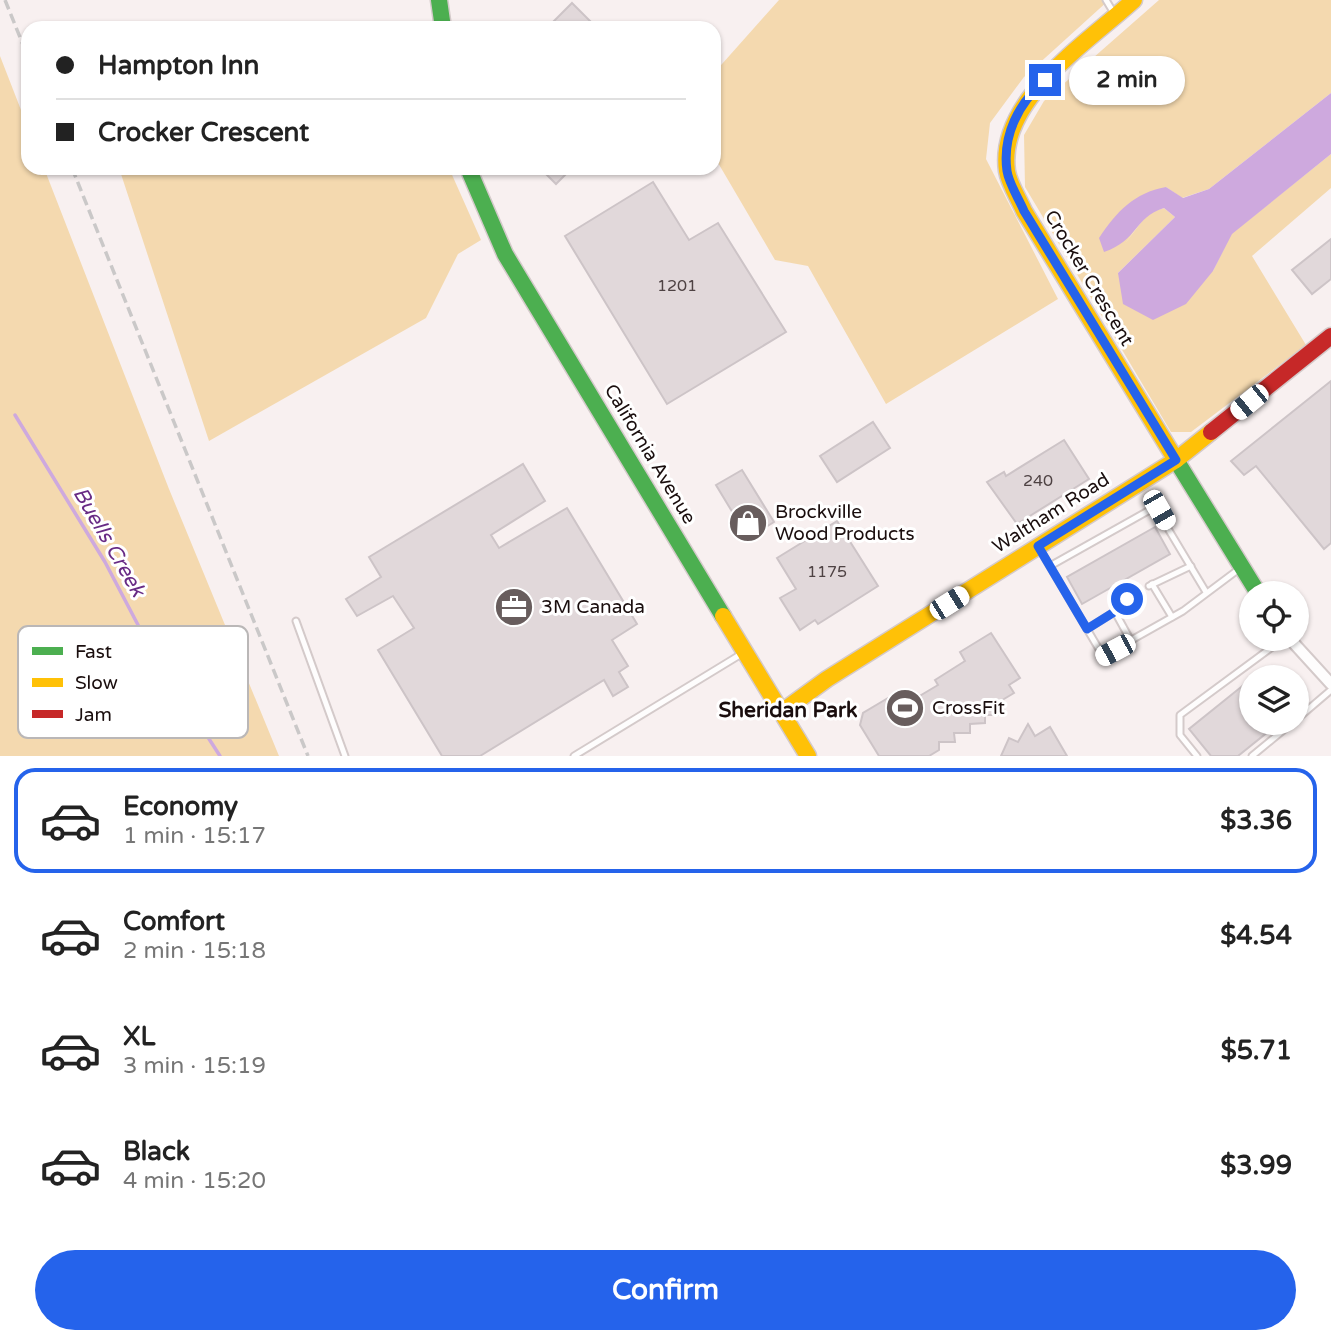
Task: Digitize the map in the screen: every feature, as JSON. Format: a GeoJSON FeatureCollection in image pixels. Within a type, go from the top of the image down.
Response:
{"type":"FeatureCollection","features":[{"type":"Feature","properties":{"kind":"street"},"geometry":{"type":"LineString","coordinates":[[439,0],[442,21]]}},
{"type":"Feature","properties":{"kind":"street","name":"Crocker Crescent"},"geometry":{"type":"LineString","coordinates":[[1134,0],[1028,96],[1009,131],[1007,172],[1024,211],[1250,581]]}},
{"type":"Feature","properties":{"kind":"street","name":"California Avenue"},"geometry":{"type":"LineString","coordinates":[[471,175],[505,254],[808,756]]}},
{"type":"Feature","properties":{"kind":"street","name":"Waltham Road"},"geometry":{"type":"LineString","coordinates":[[782,711],[1176,460],[1331,336]]}},
{"type":"Feature","properties":{"kind":"street"},"geometry":{"type":"LineString","coordinates":[[1301,651],[1331,684]]}},
{"type":"Feature","properties":{"kind":"lane"},"geometry":{"type":"LineString","coordinates":[[1106,0],[1116,16]]}},
{"type":"Feature","properties":{"kind":"lane"},"geometry":{"type":"LineString","coordinates":[[1050,566],[1155,508],[1206,592]]}},
{"type":"Feature","properties":{"kind":"lane"},"geometry":{"type":"LineString","coordinates":[[1038,546],[1103,656],[1172,617],[1242,568]]}},
{"type":"Feature","properties":{"kind":"lane"},"geometry":{"type":"LineString","coordinates":[[1172,617],[1150,585],[1191,566]]}},
{"type":"Feature","properties":{"kind":"lane"},"geometry":{"type":"LineString","coordinates":[[1087,629],[1115,612],[1127,599]]}},
{"type":"Feature","properties":{"kind":"lane"},"geometry":{"type":"LineString","coordinates":[[1115,612],[1131,641]]}},
{"type":"Feature","properties":{"kind":"lane"},"geometry":{"type":"LineString","coordinates":[[296,621],[345,756]]}},
{"type":"Feature","properties":{"kind":"lane"},"geometry":{"type":"LineString","coordinates":[[574,756],[746,651]]}},
{"type":"Feature","properties":{"kind":"lane"},"geometry":{"type":"LineString","coordinates":[[1197,756],[1180,735],[1180,715],[1267,651]]}},
{"type":"Feature","properties":{"kind":"lane"},"geometry":{"type":"LineString","coordinates":[[1309,709],[1331,690]]}},
{"type":"Feature","properties":{"kind":"lane"},"geometry":{"type":"LineString","coordinates":[[1252,756],[1277,735]]}},
{"type":"Feature","properties":{"kind":"shaded area"},"geometry":{"type":"Polygon","coordinates":[[[779,0],[1109,0],[1024,77],[990,123],[986,159],[1058,299],[886,404],[808,266],[775,260],[721,168],[721,65],[779,0]]]}},
{"type":"Feature","properties":{"kind":"shaded area"},"geometry":{"type":"Polygon","coordinates":[[[1159,0],[1331,0],[1331,93],[1209,189],[1182,198],[1166,187],[1124,245],[1148,213],[1164,208],[1175,217],[1118,273],[1213,271],[1231,234],[1331,154],[1331,188],[1252,256],[1306,345],[1191,432],[1171,432],[1025,187],[1024,135],[1044,101],[1159,0]]]}},
{"type":"Feature","properties":{"kind":"shaded area"},"geometry":{"type":"Polygon","coordinates":[[[0,56],[21,110],[21,175],[47,175],[225,626],[18,626],[18,738],[248,738],[248,681],[279,756],[0,756],[0,56]]]}},
{"type":"Feature","properties":{"kind":"shaded area"},"geometry":{"type":"Polygon","coordinates":[[[1331,93],[1331,154],[1232,234],[1213,271],[1186,304],[1153,320],[1123,304],[1118,273],[1175,217],[1164,208],[1154,212],[1124,241],[1104,252],[1099,238],[1113,219],[1135,199],[1155,190],[1166,187],[1183,198],[1209,189],[1331,93]]]}},
{"type":"Feature","properties":{"kind":"shaded area"},"geometry":{"type":"Polygon","coordinates":[[[121,175],[452,175],[481,240],[458,254],[426,318],[209,441],[121,175]]]}},
{"type":"Feature","properties":{"kind":"building"},"geometry":{"type":"Polygon","coordinates":[[[572,3],[590,21],[554,21],[572,3]]]}},
{"type":"Feature","properties":{"kind":"building"},"geometry":{"type":"Polygon","coordinates":[[[547,175],[565,175],[556,184],[547,175]]]}},
{"type":"Feature","properties":{"kind":"building"},"geometry":{"type":"Polygon","coordinates":[[[653,182],[689,240],[718,223],[786,332],[667,404],[565,236],[653,182]]]}},
{"type":"Feature","properties":{"kind":"building"},"geometry":{"type":"Polygon","coordinates":[[[1331,239],[1331,279],[1312,294],[1292,270],[1331,239]]]}},
{"type":"Feature","properties":{"kind":"building"},"geometry":{"type":"Polygon","coordinates":[[[1331,381],[1331,543],[1324,549],[1256,466],[1244,475],[1231,461],[1331,381]]]}},
{"type":"Feature","properties":{"kind":"building"},"geometry":{"type":"Polygon","coordinates":[[[873,422],[890,448],[837,482],[820,456],[873,422]]]}},
{"type":"Feature","properties":{"kind":"building"},"geometry":{"type":"Polygon","coordinates":[[[1064,440],[1089,479],[1017,524],[987,482],[1004,472],[1006,476],[1064,440]]]}},
{"type":"Feature","properties":{"kind":"building","name":"3M Canada"},"geometry":{"type":"Polygon","coordinates":[[[523,464],[545,501],[491,535],[499,548],[567,508],[637,624],[612,640],[628,666],[619,672],[628,687],[613,696],[604,680],[480,756],[442,756],[378,650],[414,628],[393,596],[357,616],[346,599],[381,577],[369,557],[523,464]]]}},
{"type":"Feature","properties":{"kind":"building"},"geometry":{"type":"Polygon","coordinates":[[[742,470],[774,522],[748,538],[716,485],[742,470]]]}},
{"type":"Feature","properties":{"kind":"building"},"geometry":{"type":"Polygon","coordinates":[[[837,521],[878,586],[818,624],[815,620],[800,630],[780,598],[796,589],[777,558],[837,521]]]}},
{"type":"Feature","properties":{"kind":"building"},"geometry":{"type":"Polygon","coordinates":[[[1155,527],[1170,554],[1082,604],[1067,577],[1155,527]]]}},
{"type":"Feature","properties":{"kind":"building"},"geometry":{"type":"Polygon","coordinates":[[[991,633],[1020,678],[1009,685],[1014,693],[999,702],[1005,711],[998,715],[985,715],[985,723],[970,724],[970,733],[954,733],[955,742],[939,742],[939,750],[929,756],[879,756],[860,725],[863,713],[888,698],[893,706],[907,697],[911,701],[938,685],[935,680],[965,661],[960,652],[991,633]]]}},
{"type":"Feature","properties":{"kind":"building"},"geometry":{"type":"Polygon","coordinates":[[[1239,689],[1239,735],[1264,735],[1238,756],[1211,756],[1189,729],[1239,689]]]}},
{"type":"Feature","properties":{"kind":"building"},"geometry":{"type":"Polygon","coordinates":[[[1028,724],[1035,736],[1050,727],[1067,756],[1001,756],[1009,738],[1018,742],[1028,724]]]}},
{"type":"Feature","properties":{"kind":"waterway","name":"Buells Creek"},"geometry":{"type":"LineString","coordinates":[[15,415],[105,562],[139,626]]}},
{"type":"Feature","properties":{"kind":"waterway","name":"Buells Creek"},"geometry":{"type":"LineString","coordinates":[[208,738],[220,756]]}},
{"type":"Feature","properties":{"kind":"railway"},"geometry":{"type":"LineString","coordinates":[[5,0],[21,40]]}},
{"type":"Feature","properties":{"kind":"railway"},"geometry":{"type":"LineString","coordinates":[[75,175],[308,756]]}},
{"type":"Feature","properties":{"kind":"traffic: fast"},"geometry":{"type":"LineString","coordinates":[[439,0],[442,21]]}},
{"type":"Feature","properties":{"kind":"traffic: fast"},"geometry":{"type":"LineString","coordinates":[[471,175],[505,254],[723,616]]}},
{"type":"Feature","properties":{"kind":"traffic: fast"},"geometry":{"type":"LineString","coordinates":[[1176,460],[1251,581]]}},
{"type":"Feature","properties":{"kind":"traffic: slow"},"geometry":{"type":"LineString","coordinates":[[1134,0],[1071,54],[1030,97],[1016,120],[1008,145],[1007,171],[1024,211],[1176,460]]}},
{"type":"Feature","properties":{"kind":"traffic: slow"},"geometry":{"type":"LineString","coordinates":[[783,711],[827,679],[1176,460],[1211,432]]}},
{"type":"Feature","properties":{"kind":"traffic: slow"},"geometry":{"type":"LineString","coordinates":[[723,616],[808,756]]}},
{"type":"Feature","properties":{"kind":"traffic: jam"},"geometry":{"type":"LineString","coordinates":[[1211,432],[1331,336]]}},
{"type":"Feature","properties":{"kind":"place","name":"Brockville Wood Products"},"geometry":{"type":"Point","coordinates":[748,523]}},
{"type":"Feature","properties":{"kind":"place","name":"3M Canada"},"geometry":{"type":"Point","coordinates":[514,607]}},
{"type":"Feature","properties":{"kind":"place","name":"CrossFit"},"geometry":{"type":"Point","coordinates":[905,708]}},
{"type":"Feature","properties":{"kind":"district","name":"Sheridan Park"},"geometry":{"type":"Point","coordinates":[788,710]}},
{"type":"Feature","properties":{"kind":"route"},"geometry":{"type":"LineString","coordinates":[[1045,80],[1028,96],[1009,131],[1007,172],[1024,211],[1176,460],[1038,546],[1087,629],[1119,609],[1127,599]]}}]}
